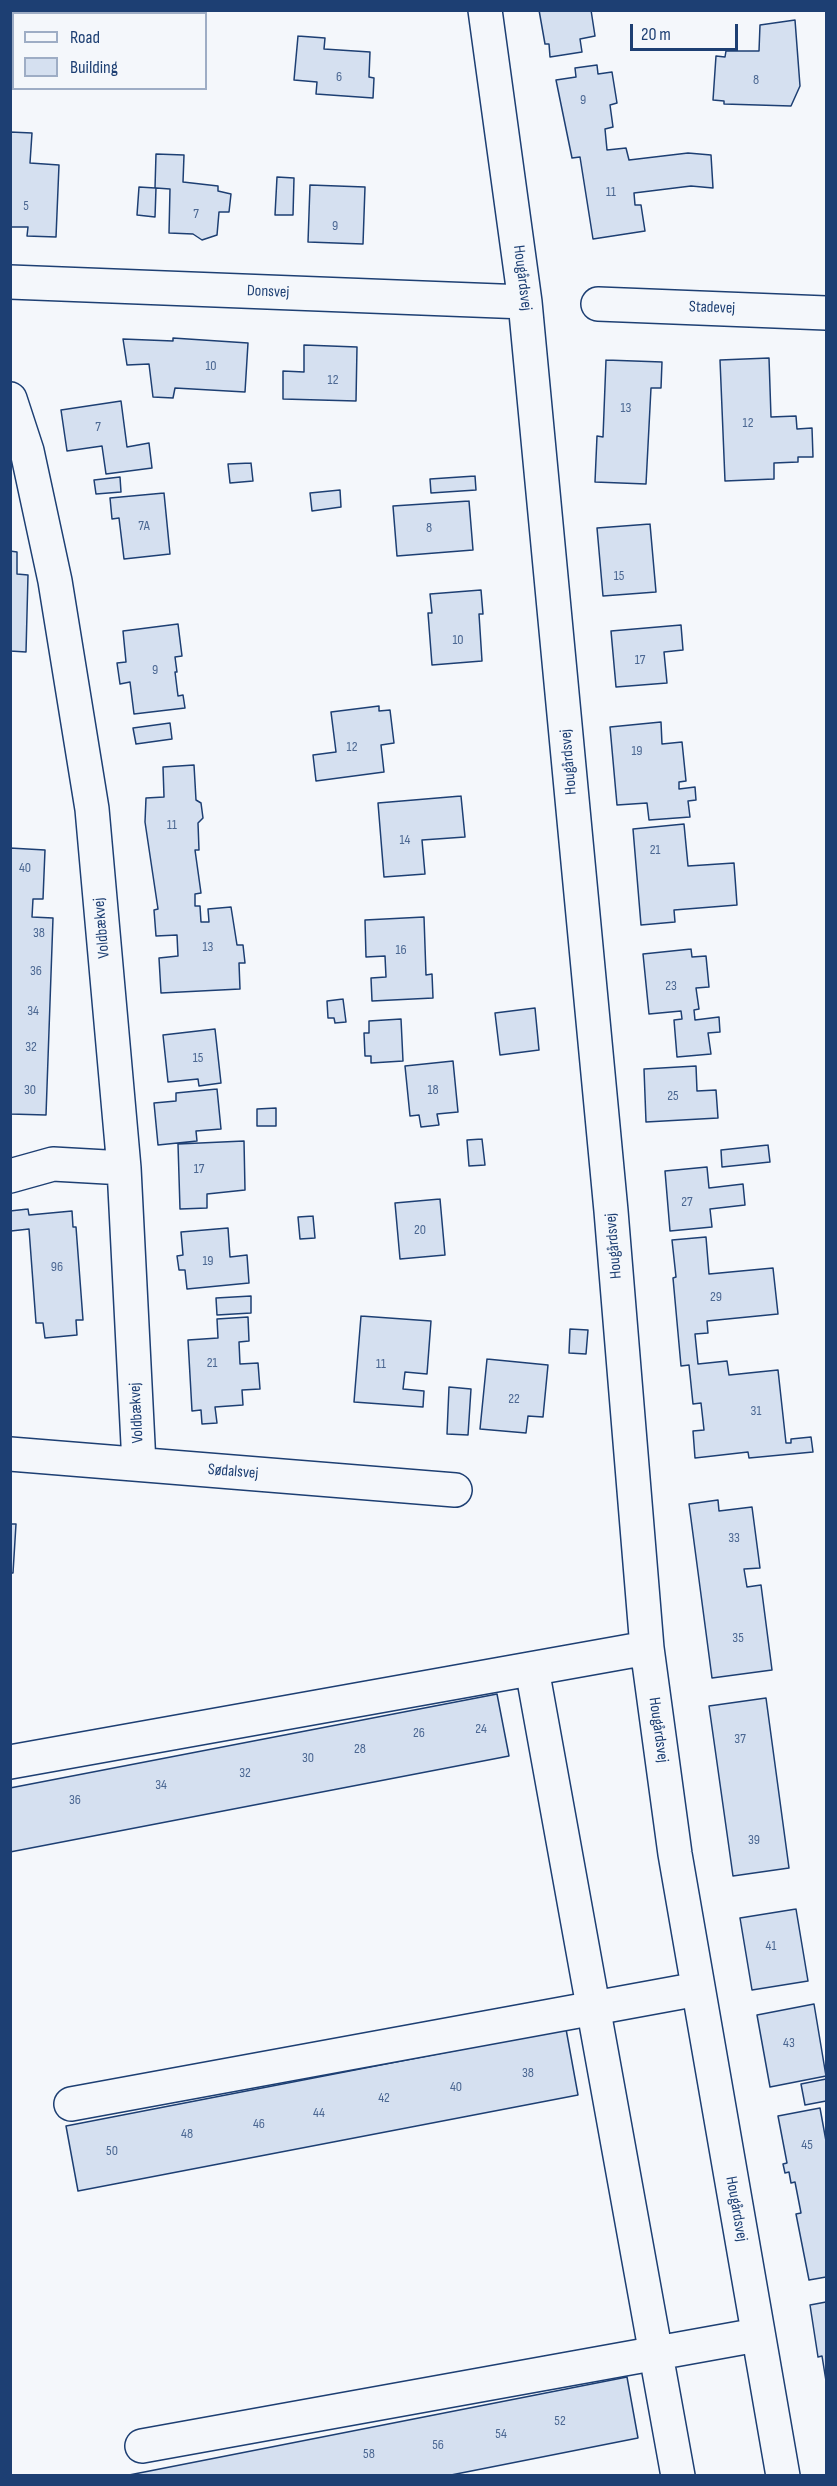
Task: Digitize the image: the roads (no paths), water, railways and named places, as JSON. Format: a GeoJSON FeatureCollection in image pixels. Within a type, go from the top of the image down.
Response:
{"type":"FeatureCollection","features":[{"type":"Feature","properties":{"kind":"street","name":"Hougårdsvej"},"geometry":{"type":"LineString","coordinates":[[485,10],[525,302],[611,1211],[647,1648],[675,1854],[783,2475]]}},
{"type":"Feature","properties":{"kind":"street","name":"Donsvej"},"geometry":{"type":"LineString","coordinates":[[10,282],[525,302]]}},
{"type":"Feature","properties":{"kind":"street","name":"Stadevej"},"geometry":{"type":"LineString","coordinates":[[598,304],[826,313]]}},
{"type":"Feature","properties":{"kind":"street","name":"Voldbækvej"},"geometry":{"type":"LineString","coordinates":[[10,399],[27,452],[55,581],[92,809],[124,1168],[139,1464]]}},
{"type":"Feature","properties":{"kind":"street"},"geometry":{"type":"LineString","coordinates":[[10,1176],[53,1164],[124,1168]]}},
{"type":"Feature","properties":{"kind":"street","name":"Sødalsvej"},"geometry":{"type":"LineString","coordinates":[[10,1454],[455,1490]]}},
{"type":"Feature","properties":{"kind":"street"},"geometry":{"type":"LineString","coordinates":[[10,1762],[647,1648]]}},
{"type":"Feature","properties":{"kind":"street"},"geometry":{"type":"LineString","coordinates":[[532,1669],[678,2475]]}},
{"type":"Feature","properties":{"kind":"street"},"geometry":{"type":"LineString","coordinates":[[71,2104],[698,1989]]}},
{"type":"Feature","properties":{"kind":"street"},"geometry":{"type":"LineString","coordinates":[[142,2446],[757,2336]]}}]}
